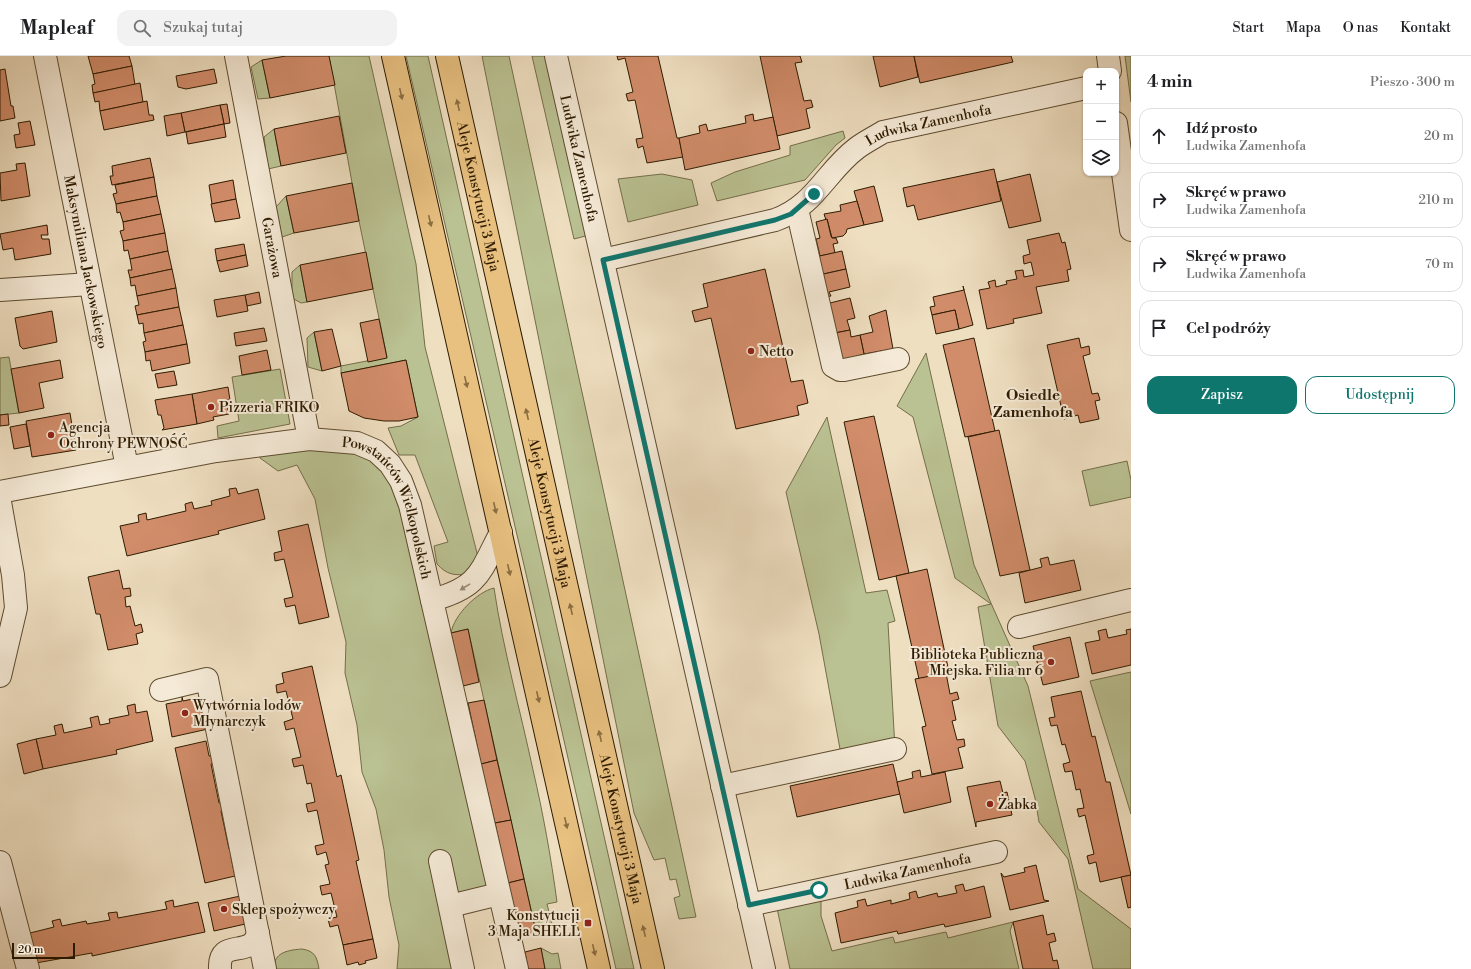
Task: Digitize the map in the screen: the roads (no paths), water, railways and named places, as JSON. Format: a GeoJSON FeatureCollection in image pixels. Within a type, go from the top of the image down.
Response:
{"type":"FeatureCollection","features":[{"type":"Feature","properties":{"kind":"main road"},"geometry":{"type":"LineString","coordinates":[[393,56],[599,969]]}},
{"type":"Feature","properties":{"kind":"main road","name":"Aleje Konstytucji 3 Maja"},"geometry":{"type":"LineString","coordinates":[[447,56],[653,969]]}},
{"type":"Feature","properties":{"kind":"street","name":"Maksymiliana Jackowskiego"},"geometry":{"type":"LineString","coordinates":[[45,56],[127,467]]}},
{"type":"Feature","properties":{"kind":"street","name":"Garażowa"},"geometry":{"type":"LineString","coordinates":[[236,56],[309,439]]}},
{"type":"Feature","properties":{"kind":"street","name":"Ludwika Zamenhofa"},"geometry":{"type":"LineString","coordinates":[[556,56],[764,969]]}},
{"type":"Feature","properties":{"kind":"street"},"geometry":{"type":"LineString","coordinates":[[1108,56],[1110,68]]}},
{"type":"Feature","properties":{"kind":"street","name":"Ludwika Zamenhofa"},"geometry":{"type":"LineString","coordinates":[[603,260],[775,220],[791,214],[814,194],[830,174],[857,148],[883,132],[1083,89]]}},
{"type":"Feature","properties":{"kind":"street"},"geometry":{"type":"LineString","coordinates":[[1119,132],[1125,151],[1131,230]]}},
{"type":"Feature","properties":{"kind":"street"},"geometry":{"type":"LineString","coordinates":[[797,209],[833,366],[840,370],[844,370],[898,359]]}},
{"type":"Feature","properties":{"kind":"street"},"geometry":{"type":"LineString","coordinates":[[0,290],[90,284]]}},
{"type":"Feature","properties":{"kind":"street","name":"Powstańców Wielkopolskich"},"geometry":{"type":"LineString","coordinates":[[0,492],[223,450],[309,439],[357,443],[376,451],[390,464],[401,481],[410,505],[517,969]]}},
{"type":"Feature","properties":{"kind":"street"},"geometry":{"type":"LineString","coordinates":[[0,502],[13,576],[16,608],[0,676]]}},
{"type":"Feature","properties":{"kind":"street"},"geometry":{"type":"LineString","coordinates":[[432,600],[453,593],[474,581],[483,570],[501,532]]}},
{"type":"Feature","properties":{"kind":"street"},"geometry":{"type":"LineString","coordinates":[[1019,627],[1131,600]]}},
{"type":"Feature","properties":{"kind":"street"},"geometry":{"type":"LineString","coordinates":[[161,690],[207,679],[265,969]]}},
{"type":"Feature","properties":{"kind":"street"},"geometry":{"type":"LineString","coordinates":[[722,786],[895,749]]}},
{"type":"Feature","properties":{"kind":"street","name":"Ludwika Zamenhofa"},"geometry":{"type":"LineString","coordinates":[[749,905],[996,852]]}},
{"type":"Feature","properties":{"kind":"street"},"geometry":{"type":"LineString","coordinates":[[440,861],[463,969]]}},
{"type":"Feature","properties":{"kind":"street"},"geometry":{"type":"LineString","coordinates":[[0,862],[28,969]]}},
{"type":"Feature","properties":{"kind":"street"},"geometry":{"type":"LineString","coordinates":[[450,906],[499,894]]}},
{"type":"Feature","properties":{"kind":"street"},"geometry":{"type":"LineString","coordinates":[[221,963],[229,950],[251,946],[258,933]]}},
{"type":"Feature","properties":{"kind":"place","name":"Netto"},"geometry":{"type":"Point","coordinates":[751,351]}},
{"type":"Feature","properties":{"kind":"place","name":"Pizzeria FRIKO"},"geometry":{"type":"Point","coordinates":[211,407]}},
{"type":"Feature","properties":{"kind":"place","name":"Agencja Ochrony PEWNOŚĆ"},"geometry":{"type":"Point","coordinates":[51,435]}},
{"type":"Feature","properties":{"kind":"place","name":"Biblioteka Publiczna Miejska. Filia nr 6"},"geometry":{"type":"Point","coordinates":[1051,662]}},
{"type":"Feature","properties":{"kind":"place","name":"Wytwórnia lodów Młynarczyk"},"geometry":{"type":"Point","coordinates":[185,713]}},
{"type":"Feature","properties":{"kind":"place","name":"Żabka"},"geometry":{"type":"Point","coordinates":[990,804]}},
{"type":"Feature","properties":{"kind":"place","name":"Sklep spożywczy"},"geometry":{"type":"Point","coordinates":[224,909]}},
{"type":"Feature","properties":{"kind":"place","name":"Konstytucji 3 Maja SHELL"},"geometry":{"type":"Point","coordinates":[588,923]}},
{"type":"Feature","properties":{"kind":"district","name":"Osiedle Zamenhofa"},"geometry":{"type":"Point","coordinates":[1033,404]}}]}
